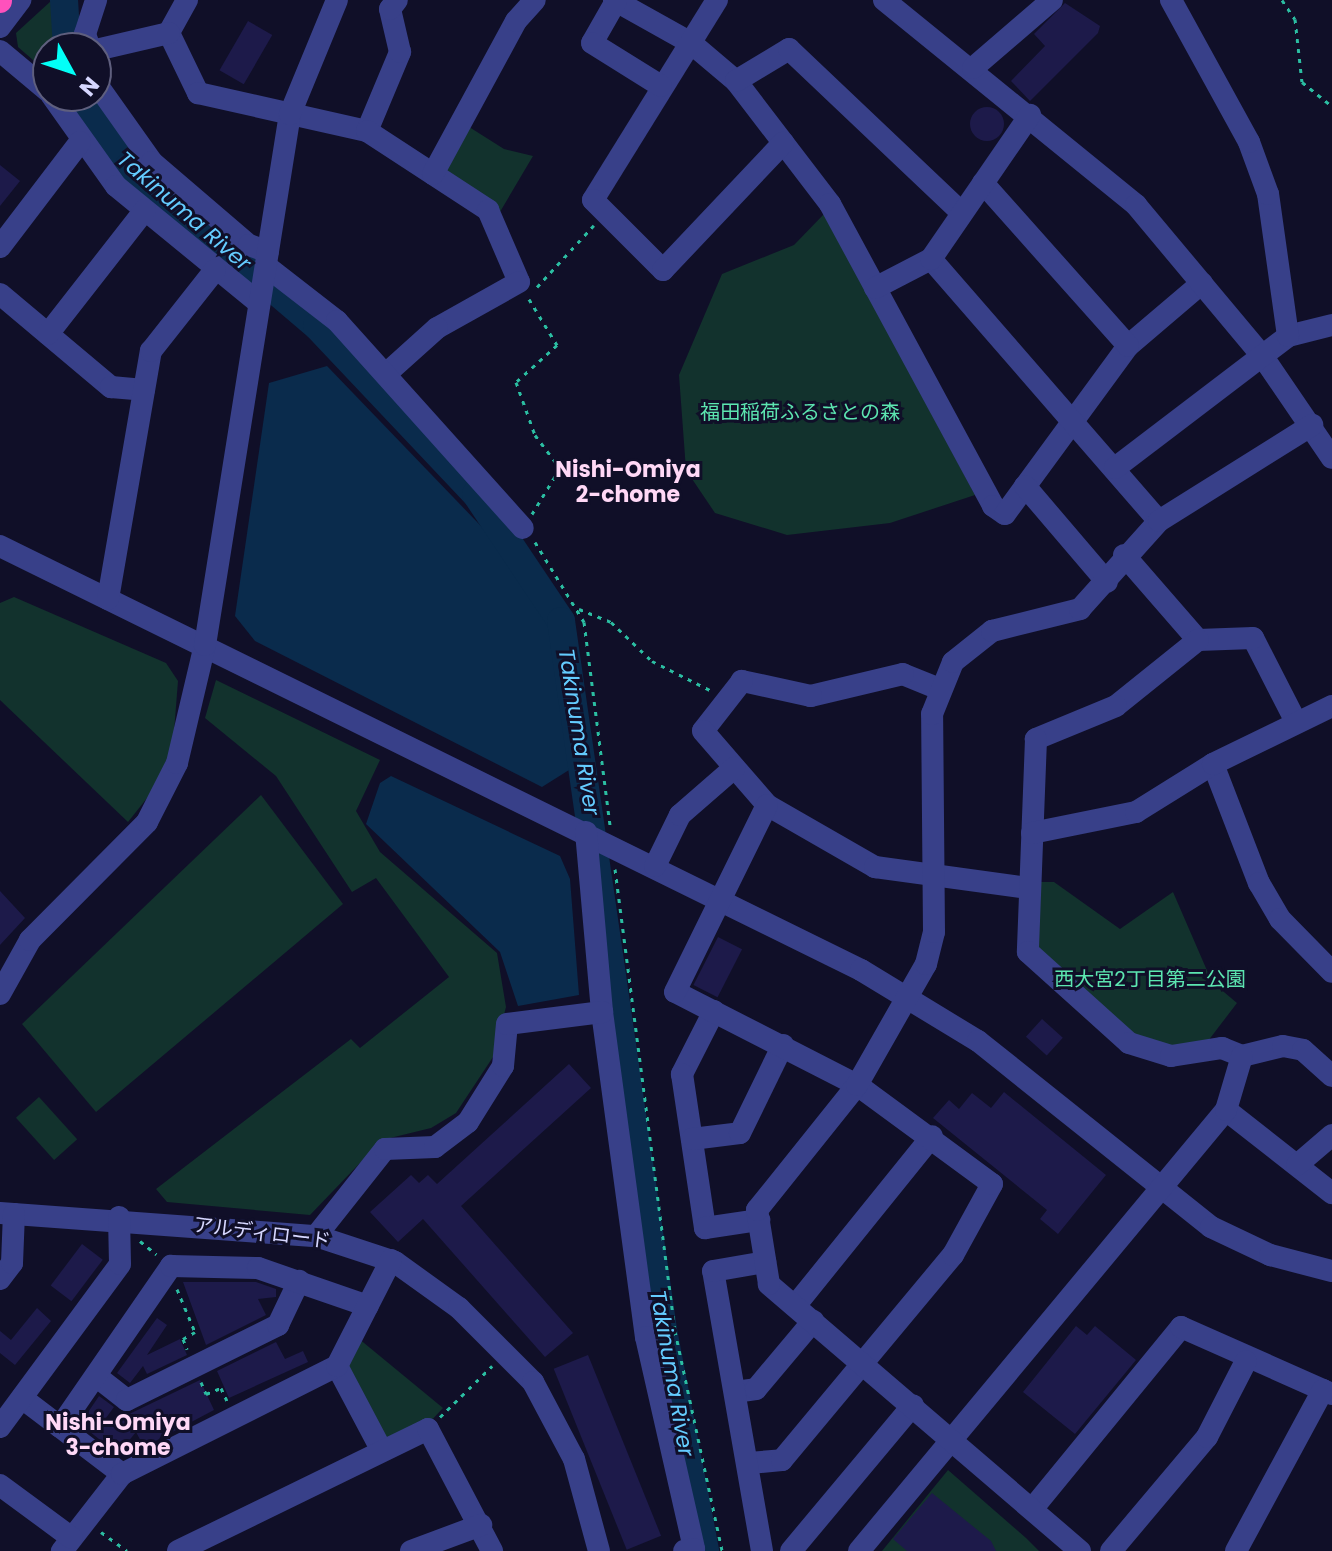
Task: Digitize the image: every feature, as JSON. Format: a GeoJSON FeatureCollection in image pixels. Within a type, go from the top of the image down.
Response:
{"type":"FeatureCollection","features":[{"type":"Feature","properties":{"kind":"street"},"geometry":{"type":"LineString","coordinates":[[0,27],[20,0]]}},
{"type":"Feature","properties":{"kind":"street"},"geometry":{"type":"LineString","coordinates":[[86,32],[96,0]]}},
{"type":"Feature","properties":{"kind":"street"},"geometry":{"type":"LineString","coordinates":[[112,46],[169,33],[187,0]]}},
{"type":"Feature","properties":{"kind":"street"},"geometry":{"type":"LineString","coordinates":[[0,994],[30,940],[121,852],[163,797],[205,645],[290,114],[337,0]]}},
{"type":"Feature","properties":{"kind":"street"},"geometry":{"type":"LineString","coordinates":[[367,131],[400,52],[390,9],[397,0]]}},
{"type":"Feature","properties":{"kind":"street"},"geometry":{"type":"LineString","coordinates":[[433,174],[516,21],[535,0]]}},
{"type":"Feature","properties":{"kind":"street"},"geometry":{"type":"LineString","coordinates":[[717,0],[593,200],[663,270],[783,143]]}},
{"type":"Feature","properties":{"kind":"street"},"geometry":{"type":"LineString","coordinates":[[884,0],[973,68],[1136,205],[1263,357],[1332,458]]}},
{"type":"Feature","properties":{"kind":"street"},"geometry":{"type":"LineString","coordinates":[[973,68],[1052,0]]}},
{"type":"Feature","properties":{"kind":"street"},"geometry":{"type":"LineString","coordinates":[[1171,0],[1249,142],[1268,194],[1288,336]]}},
{"type":"Feature","properties":{"kind":"street"},"geometry":{"type":"LineString","coordinates":[[661,86],[592,43],[615,1],[691,43],[736,81],[830,204],[993,506],[1005,514],[1128,346],[1202,283]]}},
{"type":"Feature","properties":{"kind":"street"},"geometry":{"type":"LineString","coordinates":[[169,33],[198,93],[367,131],[488,210],[524,290],[437,328],[386,374]]}},
{"type":"Feature","properties":{"kind":"street"},"geometry":{"type":"LineString","coordinates":[[736,81],[789,49],[962,213]]}},
{"type":"Feature","properties":{"kind":"street"},"geometry":{"type":"LineString","coordinates":[[0,51],[32,78]]}},
{"type":"Feature","properties":{"kind":"street"},"geometry":{"type":"LineString","coordinates":[[112,106],[152,162],[266,263],[327,312],[523,528]]}},
{"type":"Feature","properties":{"kind":"street"},"geometry":{"type":"LineString","coordinates":[[62,112],[80,142],[145,210],[215,270],[260,300]]}},
{"type":"Feature","properties":{"kind":"street"},"geometry":{"type":"LineString","coordinates":[[875,288],[931,259],[1030,115]]}},
{"type":"Feature","properties":{"kind":"street"},"geometry":{"type":"LineString","coordinates":[[0,247],[80,142]]}},
{"type":"Feature","properties":{"kind":"street"},"geometry":{"type":"LineString","coordinates":[[983,183],[1128,346]]}},
{"type":"Feature","properties":{"kind":"street"},"geometry":{"type":"LineString","coordinates":[[48,334],[145,210]]}},
{"type":"Feature","properties":{"kind":"street"},"geometry":{"type":"LineString","coordinates":[[931,259],[1159,521]]}},
{"type":"Feature","properties":{"kind":"street"},"geometry":{"type":"LineString","coordinates":[[108,599],[151,351],[215,270]]}},
{"type":"Feature","properties":{"kind":"street"},"geometry":{"type":"LineString","coordinates":[[0,294],[111,387],[144,390]]}},
{"type":"Feature","properties":{"kind":"street"},"geometry":{"type":"LineString","coordinates":[[1115,468],[1288,336],[1332,325]]}},
{"type":"Feature","properties":{"kind":"street"},"geometry":{"type":"LineString","coordinates":[[1080,1551],[769,1284],[757,1210],[857,1085],[910,997],[934,932],[937,688],[970,644],[1080,609],[1107,582],[1124,555],[1159,521],[1312,425]]}},
{"type":"Feature","properties":{"kind":"street"},"geometry":{"type":"LineString","coordinates":[[1025,486],[1107,582]]}},
{"type":"Feature","properties":{"kind":"street"},"geometry":{"type":"LineString","coordinates":[[0,546],[722,899],[910,997],[978,1041],[1161,1191],[1238,1241],[1332,1271]]}},
{"type":"Feature","properties":{"kind":"street"},"geometry":{"type":"LineString","coordinates":[[1124,555],[1198,640]]}},
{"type":"Feature","properties":{"kind":"street"},"geometry":{"type":"LineString","coordinates":[[1295,720],[1253,638],[1198,640],[1116,706],[1036,739],[1028,888],[1028,952],[1129,1043],[1171,1056],[1222,1048],[1242,1056],[1283,1046],[1303,1050],[1332,1076]]}},
{"type":"Feature","properties":{"kind":"street"},"geometry":{"type":"LineString","coordinates":[[937,688],[903,674],[811,696],[742,681],[703,731],[767,805],[875,867],[933,878],[1028,888]]}},
{"type":"Feature","properties":{"kind":"street"},"geometry":{"type":"LineString","coordinates":[[1032,833],[1136,812],[1213,764],[1295,720],[1332,706]]}},
{"type":"Feature","properties":{"kind":"street"},"geometry":{"type":"LineString","coordinates":[[1213,764],[1259,883],[1280,919],[1332,972]]}},
{"type":"Feature","properties":{"kind":"street"},"geometry":{"type":"LineString","coordinates":[[655,866],[680,815],[734,768]]}},
{"type":"Feature","properties":{"kind":"street"},"geometry":{"type":"LineString","coordinates":[[749,1463],[782,1460],[953,1255],[992,1184],[932,1136],[857,1085],[675,992],[767,805]]}},
{"type":"Feature","properties":{"kind":"street"},"geometry":{"type":"LineString","coordinates":[[598,838],[602,1012],[646,1337],[694,1549],[684,1551]]}},
{"type":"Feature","properties":{"kind":"street"},"geometry":{"type":"LineString","coordinates":[[714,1011],[682,1074],[705,1228],[759,1220]]}},
{"type":"Feature","properties":{"kind":"street"},"geometry":{"type":"LineString","coordinates":[[316,1236],[385,1149],[435,1147],[468,1122],[503,1066],[507,1024],[602,1012]]}},
{"type":"Feature","properties":{"kind":"street"},"geometry":{"type":"LineString","coordinates":[[692,1139],[740,1133],[783,1045]]}},
{"type":"Feature","properties":{"kind":"street"},"geometry":{"type":"LineString","coordinates":[[859,1551],[1226,1110],[1242,1056]]}},
{"type":"Feature","properties":{"kind":"street"},"geometry":{"type":"LineString","coordinates":[[1226,1110],[1332,1193]]}},
{"type":"Feature","properties":{"kind":"street"},"geometry":{"type":"LineString","coordinates":[[1297,1165],[1332,1135]]}},
{"type":"Feature","properties":{"kind":"street"},"geometry":{"type":"LineString","coordinates":[[735,1392],[756,1389],[804,1314],[932,1136]]}},
{"type":"Feature","properties":{"kind":"street"},"geometry":{"type":"LineString","coordinates":[[0,1279],[12,1263],[7,1213]]}},
{"type":"Feature","properties":{"kind":"street","name":"アルディロード"},"geometry":{"type":"LineString","coordinates":[[7,1213],[119,1217],[316,1236],[391,1260],[506,1352],[533,1382],[574,1459],[599,1551]]}},
{"type":"Feature","properties":{"kind":"street"},"geometry":{"type":"LineString","coordinates":[[0,1427],[120,1264],[119,1217]]}},
{"type":"Feature","properties":{"kind":"street"},"geometry":{"type":"LineString","coordinates":[[0,1485],[73,1536],[122,1474],[337,1366],[391,1260]]}},
{"type":"Feature","properties":{"kind":"street"},"geometry":{"type":"LineString","coordinates":[[762,1551],[713,1271],[765,1262]]}},
{"type":"Feature","properties":{"kind":"street"},"geometry":{"type":"LineString","coordinates":[[60,1427],[171,1266],[258,1268],[368,1306]]}},
{"type":"Feature","properties":{"kind":"street"},"geometry":{"type":"LineString","coordinates":[[96,1376],[127,1400],[278,1325],[299,1281]]}},
{"type":"Feature","properties":{"kind":"street"},"geometry":{"type":"LineString","coordinates":[[1033,1508],[1181,1327],[1246,1361],[1327,1392],[1236,1551]]}},
{"type":"Feature","properties":{"kind":"street"},"geometry":{"type":"LineString","coordinates":[[1111,1551],[1207,1437],[1246,1361]]}},
{"type":"Feature","properties":{"kind":"street"},"geometry":{"type":"LineString","coordinates":[[337,1366],[381,1449]]}},
{"type":"Feature","properties":{"kind":"street"},"geometry":{"type":"LineString","coordinates":[[22,1398],[122,1474]]}},
{"type":"Feature","properties":{"kind":"street"},"geometry":{"type":"LineString","coordinates":[[791,1551],[913,1405]]}},
{"type":"Feature","properties":{"kind":"street"},"geometry":{"type":"LineString","coordinates":[[178,1551],[381,1449],[428,1429],[492,1551]]}},
{"type":"Feature","properties":{"kind":"street"},"geometry":{"type":"LineString","coordinates":[[411,1551],[481,1525]]}},
{"type":"Feature","properties":{"kind":"path"},"geometry":{"type":"LineString","coordinates":[[1282,0],[1295,19],[1302,82],[1332,106]]}},
{"type":"Feature","properties":{"kind":"path"},"geometry":{"type":"LineString","coordinates":[[605,213],[524,290],[557,345],[516,382],[535,435],[560,468],[523,528],[553,562],[579,609],[591,652],[598,838],[675,1331],[722,1551]]}},
{"type":"Feature","properties":{"kind":"path"},"geometry":{"type":"LineString","coordinates":[[579,609],[611,622],[652,661],[728,699]]}},
{"type":"Feature","properties":{"kind":"path"},"geometry":{"type":"LineString","coordinates":[[119,1241],[138,1240],[171,1266]]}},
{"type":"Feature","properties":{"kind":"path"},"geometry":{"type":"LineString","coordinates":[[428,1429],[506,1352]]}},
{"type":"Feature","properties":{"kind":"path"},"geometry":{"type":"LineString","coordinates":[[73,1536],[127,1551]]}},
{"type":"Feature","properties":{"kind":"green space"},"geometry":{"type":"Polygon","coordinates":[[[51,1],[56,32],[32,32],[32,59],[18,47],[16,33],[51,1]]]}},
{"type":"Feature","properties":{"kind":"green space"},"geometry":{"type":"Polygon","coordinates":[[[466,125],[504,149],[533,156],[497,217],[444,173],[466,125]]]}},
{"type":"Feature","properties":{"kind":"green space","name":"福田稲荷ふるさとの森"},"geometry":{"type":"Polygon","coordinates":[[[825,213],[975,495],[890,523],[787,535],[715,513],[686,470],[679,375],[722,274],[794,245],[825,213]]]}},
{"type":"Feature","properties":{"kind":"green space"},"geometry":{"type":"Polygon","coordinates":[[[14,597],[166,663],[178,681],[173,744],[155,788],[128,822],[0,700],[0,603],[14,597]]]}},
{"type":"Feature","properties":{"kind":"green space"},"geometry":{"type":"Polygon","coordinates":[[[216,680],[380,760],[356,811],[380,852],[497,953],[506,1007],[493,1057],[456,1113],[431,1128],[382,1140],[310,1215],[167,1202],[156,1189],[351,1039],[360,1048],[449,977],[376,878],[352,892],[276,776],[205,718],[216,680]]]}},
{"type":"Feature","properties":{"kind":"green space"},"geometry":{"type":"Polygon","coordinates":[[[261,795],[343,904],[96,1112],[22,1024],[261,795]]]}},
{"type":"Feature","properties":{"kind":"green space","name":"西大宮2丁目第二公園"},"geometry":{"type":"Polygon","coordinates":[[[1036,882],[1054,882],[1120,929],[1173,892],[1212,982],[1237,1003],[1208,1041],[1168,1050],[1131,1039],[1032,950],[1036,882]]]}},
{"type":"Feature","properties":{"kind":"green space"},"geometry":{"type":"Polygon","coordinates":[[[39,1097],[77,1139],[54,1160],[16,1118],[39,1097]]]}},
{"type":"Feature","properties":{"kind":"green space"},"geometry":{"type":"Polygon","coordinates":[[[358,1338],[443,1408],[428,1424],[389,1442],[346,1374],[358,1338]]]}},
{"type":"Feature","properties":{"kind":"green space"},"geometry":{"type":"Polygon","coordinates":[[[948,1470],[1026,1538],[1039,1551],[882,1551],[948,1470]]]}},
{"type":"Feature","properties":{"kind":"water"},"geometry":{"type":"Polygon","coordinates":[[[327,366],[504,550],[549,626],[569,770],[542,787],[255,641],[235,616],[269,383],[327,366]]]}},
{"type":"Feature","properties":{"kind":"water"},"geometry":{"type":"Polygon","coordinates":[[[391,776],[560,856],[570,879],[579,995],[518,1006],[500,952],[366,824],[380,783],[391,776]]]}},
{"type":"Feature","properties":{"kind":"building"},"geometry":{"type":"Polygon","coordinates":[[[1065,3],[1100,26],[1098,33],[1030,101],[1011,81],[1045,46],[1034,34],[1065,3]]]}},
{"type":"Feature","properties":{"kind":"building"},"geometry":{"type":"Polygon","coordinates":[[[248,21],[272,35],[244,84],[220,70],[248,21]]]}},
{"type":"Feature","properties":{"kind":"building"},"geometry":{"type":"Polygon","coordinates":[[[987,107],[999,112],[1004,124],[999,136],[987,141],[975,136],[970,124],[975,112],[987,107]]]}},
{"type":"Feature","properties":{"kind":"building"},"geometry":{"type":"Polygon","coordinates":[[[0,165],[20,181],[0,206],[0,165]]]}},
{"type":"Feature","properties":{"kind":"building"},"geometry":{"type":"Polygon","coordinates":[[[0,891],[25,918],[0,945],[0,891]]]}},
{"type":"Feature","properties":{"kind":"building"},"geometry":{"type":"Polygon","coordinates":[[[718,937],[742,949],[718,997],[693,985],[718,937]]]}},
{"type":"Feature","properties":{"kind":"building"},"geometry":{"type":"Polygon","coordinates":[[[1042,1019],[1063,1038],[1047,1056],[1026,1037],[1042,1019]]]}},
{"type":"Feature","properties":{"kind":"building"},"geometry":{"type":"Polygon","coordinates":[[[569,1064],[591,1088],[461,1206],[573,1333],[545,1357],[423,1219],[398,1242],[370,1212],[411,1175],[419,1183],[428,1175],[437,1184],[569,1064]]]}},
{"type":"Feature","properties":{"kind":"building"},"geometry":{"type":"Polygon","coordinates":[[[1004,1092],[1106,1175],[1058,1234],[1040,1219],[1047,1210],[933,1118],[949,1100],[959,1109],[972,1093],[991,1108],[1004,1092]]]}},
{"type":"Feature","properties":{"kind":"building"},"geometry":{"type":"Polygon","coordinates":[[[82,1244],[103,1260],[71,1301],[51,1286],[82,1244]]]}},
{"type":"Feature","properties":{"kind":"building"},"geometry":{"type":"Polygon","coordinates":[[[183,1282],[256,1282],[276,1289],[276,1297],[258,1299],[266,1315],[206,1345],[183,1282]]]}},
{"type":"Feature","properties":{"kind":"building"},"geometry":{"type":"Polygon","coordinates":[[[37,1308],[51,1321],[15,1365],[0,1353],[0,1331],[11,1340],[37,1308]]]}},
{"type":"Feature","properties":{"kind":"building"},"geometry":{"type":"Polygon","coordinates":[[[157,1318],[167,1325],[147,1355],[180,1339],[187,1355],[147,1374],[143,1366],[130,1383],[117,1373],[157,1318]]]}},
{"type":"Feature","properties":{"kind":"building"},"geometry":{"type":"Polygon","coordinates":[[[1076,1326],[1087,1335],[1095,1326],[1136,1360],[1075,1434],[1023,1392],[1076,1326]]]}},
{"type":"Feature","properties":{"kind":"building"},"geometry":{"type":"Polygon","coordinates":[[[276,1342],[285,1359],[303,1351],[308,1362],[229,1398],[217,1371],[276,1342]]]}},
{"type":"Feature","properties":{"kind":"building"},"geometry":{"type":"Polygon","coordinates":[[[588,1355],[661,1536],[627,1550],[554,1369],[588,1355]]]}},
{"type":"Feature","properties":{"kind":"building"},"geometry":{"type":"Polygon","coordinates":[[[200,1380],[214,1410],[144,1447],[136,1432],[118,1454],[80,1424],[99,1396],[114,1407],[98,1429],[200,1380]]]}},
{"type":"Feature","properties":{"kind":"building"},"geometry":{"type":"Polygon","coordinates":[[[932,1493],[991,1541],[996,1551],[907,1551],[893,1539],[932,1493]]]}},
{"type":"Feature","properties":{"kind":"waterway","name":"Takinuma River"},"geometry":{"type":"LineString","coordinates":[[64,0],[66,32]]}},
{"type":"Feature","properties":{"kind":"waterway","name":"Takinuma River"},"geometry":{"type":"LineString","coordinates":[[92,112],[129,166],[317,326],[476,494],[561,621],[663,1330],[705,1551]]}},
{"type":"Feature","properties":{"kind":"district","name":"Nishi-Omiya 2-chome"},"geometry":{"type":"Point","coordinates":[628,482]}},
{"type":"Feature","properties":{"kind":"district","name":"Nishi-Omiya 3-chome"},"geometry":{"type":"Point","coordinates":[118,1434]}}]}
